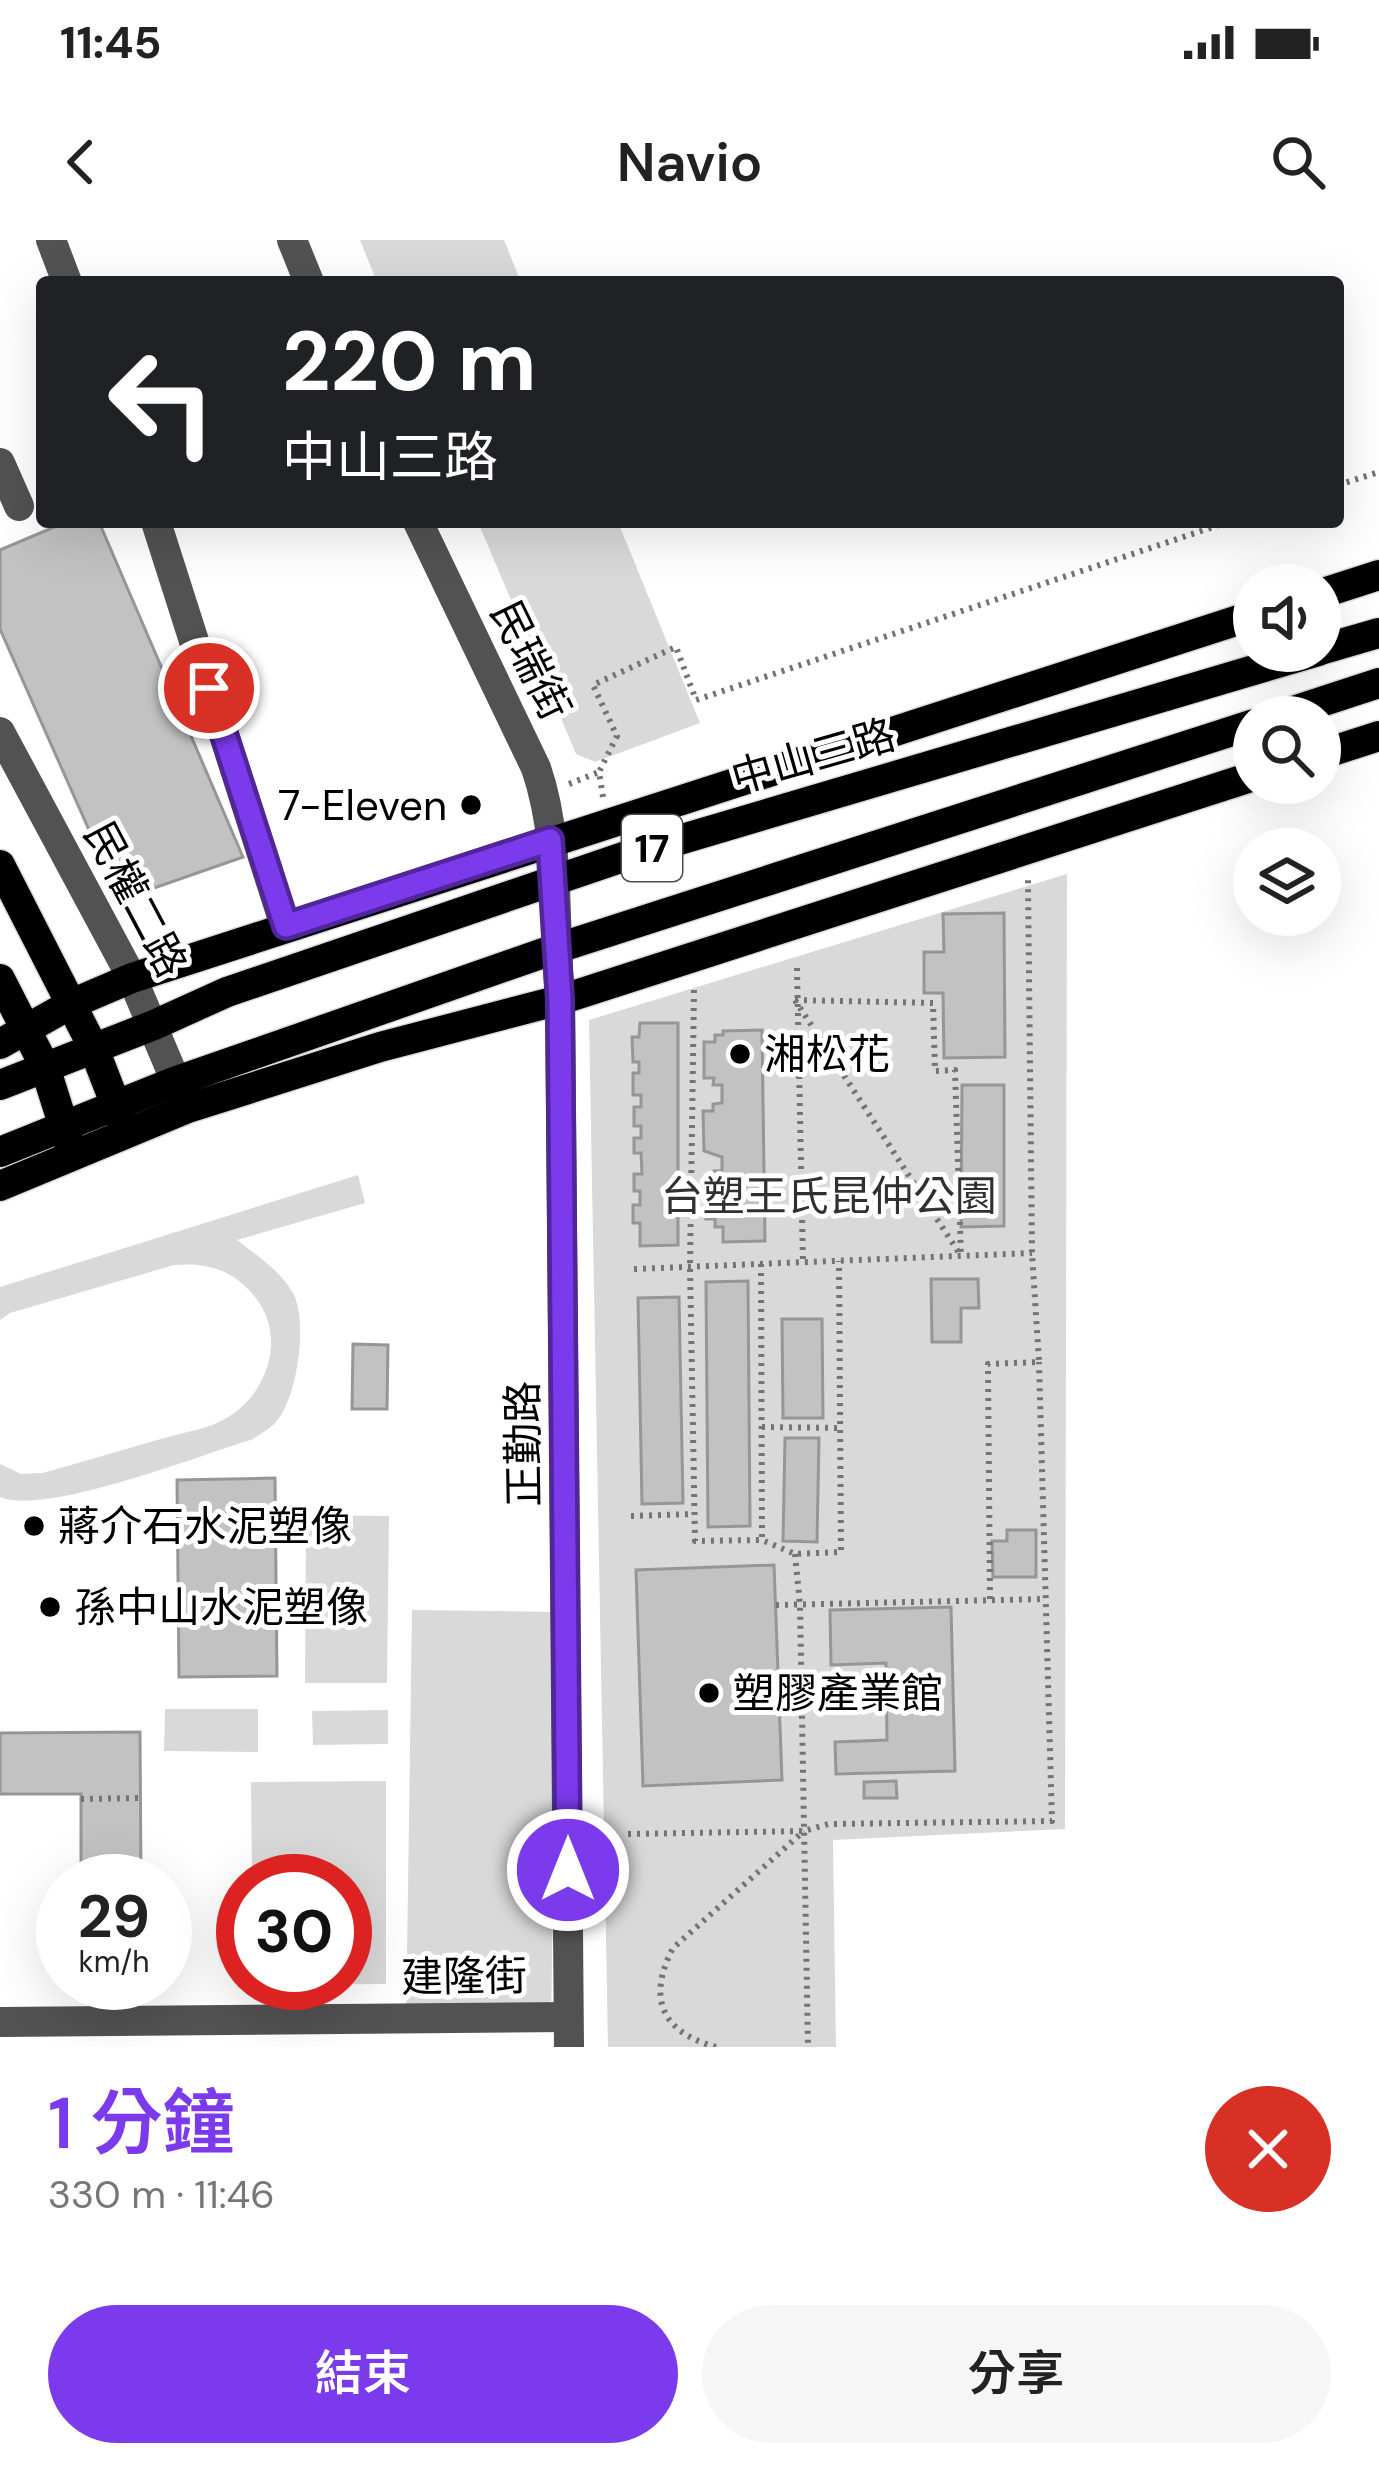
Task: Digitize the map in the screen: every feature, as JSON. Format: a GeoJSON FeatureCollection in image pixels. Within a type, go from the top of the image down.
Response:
{"type":"FeatureCollection","features":[{"type":"Feature","properties":{"kind":"main road"},"geometry":{"type":"LineString","coordinates":[[1341,587],[1379,575]]}},
{"type":"Feature","properties":{"kind":"main road","name":"中山三路"},"geometry":{"type":"LineString","coordinates":[[14,1037],[71,1004],[132,978],[1233,623]]}},
{"type":"Feature","properties":{"kind":"main road","name":"中山三路"},"geometry":{"type":"LineString","coordinates":[[1341,644],[1379,633]]}},
{"type":"Feature","properties":{"kind":"main road","name":"中山三路"},"geometry":{"type":"LineString","coordinates":[[0,1085],[226,992],[635,853],[1248,672]]}},
{"type":"Feature","properties":{"kind":"main road"},"geometry":{"type":"LineString","coordinates":[[1339,696],[1379,683]]}},
{"type":"Feature","properties":{"kind":"main road","name":"17"},"geometry":{"type":"LineString","coordinates":[[6,1184],[69,1141],[555,949],[1233,731]]}},
{"type":"Feature","properties":{"kind":"main road"},"geometry":{"type":"LineString","coordinates":[[1341,748],[1379,736]]}},
{"type":"Feature","properties":{"kind":"main road","name":"17"},"geometry":{"type":"LineString","coordinates":[[181,1095],[560,1000],[1233,783]]}},
{"type":"Feature","properties":{"kind":"main road"},"geometry":{"type":"LineString","coordinates":[[0,865],[94,1049],[121,1119]]}},
{"type":"Feature","properties":{"kind":"main road"},"geometry":{"type":"LineString","coordinates":[[0,979],[14,1037],[45,1067],[69,1141]]}},
{"type":"Feature","properties":{"kind":"main road","name":"17"},"geometry":{"type":"LineString","coordinates":[[2,1145],[69,1141]]}},
{"type":"Feature","properties":{"kind":"street"},"geometry":{"type":"LineString","coordinates":[[51,240],[66,276]]}},
{"type":"Feature","properties":{"kind":"street"},"geometry":{"type":"LineString","coordinates":[[292,240],[307,276]]}},
{"type":"Feature","properties":{"kind":"street"},"geometry":{"type":"LineString","coordinates":[[0,463],[20,505]]}},
{"type":"Feature","properties":{"kind":"street"},"geometry":{"type":"LineString","coordinates":[[158,528],[286,926]]}},
{"type":"Feature","properties":{"kind":"street","name":"民瑞街"},"geometry":{"type":"LineString","coordinates":[[421,528],[536,768],[545,794],[550,840]]}},
{"type":"Feature","properties":{"kind":"street","name":"民權二路"},"geometry":{"type":"LineString","coordinates":[[0,732],[132,978],[181,1095]]}},
{"type":"Feature","properties":{"kind":"street","name":"正勤路"},"geometry":{"type":"LineString","coordinates":[[550,840],[560,1000],[568,2032]]}},
{"type":"Feature","properties":{"kind":"street"},"geometry":{"type":"LineString","coordinates":[[2,1145],[6,1184]]}},
{"type":"Feature","properties":{"kind":"street","name":"建隆街"},"geometry":{"type":"LineString","coordinates":[[0,2022],[568,2032]]}},
{"type":"Feature","properties":{"kind":"path"},"geometry":{"type":"LineString","coordinates":[[1344,483],[1379,472]]}},
{"type":"Feature","properties":{"kind":"path"},"geometry":{"type":"LineString","coordinates":[[599,772],[617,736],[593,685],[676,647],[696,700],[1210,528]]}},
{"type":"Feature","properties":{"kind":"path"},"geometry":{"type":"LineString","coordinates":[[628,1834],[804,1831],[828,1824],[1052,1821],[1040,1362],[1032,1253],[1028,876]]}},
{"type":"Feature","properties":{"kind":"path"},"geometry":{"type":"LineString","coordinates":[[797,968],[802,1262]]}},
{"type":"Feature","properties":{"kind":"path"},"geometry":{"type":"LineString","coordinates":[[694,990],[690,1266],[695,1541],[761,1540],[795,1554],[841,1552],[838,1261]]}},
{"type":"Feature","properties":{"kind":"path"},"geometry":{"type":"LineString","coordinates":[[795,1000],[961,1256]]}},
{"type":"Feature","properties":{"kind":"path"},"geometry":{"type":"LineString","coordinates":[[795,1000],[933,1003],[935,1070],[955,1070],[961,1256]]}},
{"type":"Feature","properties":{"kind":"path"},"geometry":{"type":"LineString","coordinates":[[634,1269],[1032,1253]]}},
{"type":"Feature","properties":{"kind":"path"},"geometry":{"type":"LineString","coordinates":[[761,1264],[761,1540]]}},
{"type":"Feature","properties":{"kind":"path"},"geometry":{"type":"LineString","coordinates":[[990,1598],[988,1364],[1040,1362]]}},
{"type":"Feature","properties":{"kind":"path"},"geometry":{"type":"LineString","coordinates":[[762,1427],[840,1428]]}},
{"type":"Feature","properties":{"kind":"path"},"geometry":{"type":"LineString","coordinates":[[632,1516],[694,1514]]}},
{"type":"Feature","properties":{"kind":"path"},"geometry":{"type":"LineString","coordinates":[[795,1554],[800,1605],[808,2047]]}},
{"type":"Feature","properties":{"kind":"path"},"geometry":{"type":"LineString","coordinates":[[776,1605],[1045,1599]]}},
{"type":"Feature","properties":{"kind":"path"},"geometry":{"type":"LineString","coordinates":[[81,1799],[140,1798]]}},
{"type":"Feature","properties":{"kind":"path"},"geometry":{"type":"LineString","coordinates":[[716,2047],[681,2032],[666,2014],[660,2002],[660,1972],[673,1948],[804,1831]]}},
{"type":"Feature","properties":{"kind":"green space"},"geometry":{"type":"Polygon","coordinates":[[[360,240],[504,240],[519,276],[375,276],[360,240]]]}},
{"type":"Feature","properties":{"kind":"green space"},"geometry":{"type":"Polygon","coordinates":[[[481,528],[620,528],[700,723],[595,762],[576,754],[481,528]]]}},
{"type":"Feature","properties":{"kind":"green space","name":"台塑王氏昆仲公園"},"geometry":{"type":"Polygon","coordinates":[[[1067,874],[1065,1829],[833,1840],[836,2047],[608,2047],[589,1020],[1067,874]]]}},
{"type":"Feature","properties":{"kind":"green space"},"geometry":{"type":"Polygon","coordinates":[[[358,1175],[365,1203],[237,1240],[282,1277],[297,1306],[300,1340],[295,1378],[274,1424],[253,1439],[86,1491],[22,1501],[0,1497],[0,1464],[21,1474],[43,1473],[221,1421],[237,1411],[261,1382],[271,1348],[265,1313],[255,1297],[229,1274],[209,1267],[174,1265],[10,1313],[0,1320],[0,1287],[358,1175]]]}},
{"type":"Feature","properties":{"kind":"green space"},"geometry":{"type":"Polygon","coordinates":[[[306,1515],[389,1516],[387,1683],[305,1683],[306,1515]]]}},
{"type":"Feature","properties":{"kind":"green space"},"geometry":{"type":"Polygon","coordinates":[[[412,1610],[557,1612],[551,2029],[406,2027],[412,1610]]]}},
{"type":"Feature","properties":{"kind":"green space"},"geometry":{"type":"Polygon","coordinates":[[[165,1709],[258,1709],[258,1752],[164,1751],[165,1709]]]}},
{"type":"Feature","properties":{"kind":"green space"},"geometry":{"type":"Polygon","coordinates":[[[388,1710],[388,1744],[313,1745],[312,1711],[388,1710]]]}},
{"type":"Feature","properties":{"kind":"green space"},"geometry":{"type":"Polygon","coordinates":[[[386,1781],[386,1984],[372,1984],[372,1854],[252,1854],[251,1782],[386,1781]]]}},
{"type":"Feature","properties":{"kind":"building"},"geometry":{"type":"Polygon","coordinates":[[[52,528],[102,528],[243,857],[120,900],[0,629],[0,550],[52,528]]]}},
{"type":"Feature","properties":{"kind":"building"},"geometry":{"type":"Polygon","coordinates":[[[1004,913],[1005,1057],[944,1058],[943,993],[924,993],[924,952],[944,952],[943,914],[1004,913]]]}},
{"type":"Feature","properties":{"kind":"building"},"geometry":{"type":"Polygon","coordinates":[[[640,1023],[678,1023],[678,1245],[640,1246],[640,1223],[633,1223],[633,1205],[640,1205],[634,1174],[642,1174],[641,1153],[634,1153],[634,1138],[641,1138],[641,1126],[634,1126],[634,1107],[641,1107],[641,1095],[633,1095],[633,1073],[639,1073],[639,1062],[633,1062],[632,1037],[639,1037],[640,1023]]]}},
{"type":"Feature","properties":{"kind":"building"},"geometry":{"type":"Polygon","coordinates":[[[762,1030],[765,1241],[723,1242],[723,1227],[715,1227],[715,1219],[706,1219],[705,1180],[714,1180],[714,1171],[722,1171],[722,1157],[704,1151],[703,1111],[713,1111],[713,1104],[722,1103],[722,1085],[713,1085],[714,1078],[704,1078],[704,1042],[715,1042],[715,1035],[723,1031],[762,1030]]]}},
{"type":"Feature","properties":{"kind":"building"},"geometry":{"type":"Polygon","coordinates":[[[962,1085],[1004,1085],[1004,1226],[961,1227],[962,1085]]]}},
{"type":"Feature","properties":{"kind":"building"},"geometry":{"type":"Polygon","coordinates":[[[931,1279],[978,1279],[979,1308],[961,1308],[961,1342],[932,1342],[931,1279]]]}},
{"type":"Feature","properties":{"kind":"building"},"geometry":{"type":"Polygon","coordinates":[[[748,1281],[750,1526],[708,1527],[706,1282],[748,1281]]]}},
{"type":"Feature","properties":{"kind":"building"},"geometry":{"type":"Polygon","coordinates":[[[679,1297],[683,1503],[642,1504],[638,1298],[679,1297]]]}},
{"type":"Feature","properties":{"kind":"building"},"geometry":{"type":"Polygon","coordinates":[[[782,1319],[822,1319],[823,1418],[783,1418],[782,1319]]]}},
{"type":"Feature","properties":{"kind":"building"},"geometry":{"type":"Polygon","coordinates":[[[353,1344],[388,1345],[387,1409],[352,1409],[353,1344]]]}},
{"type":"Feature","properties":{"kind":"building"},"geometry":{"type":"Polygon","coordinates":[[[785,1438],[819,1438],[817,1542],[783,1541],[785,1438]]]}},
{"type":"Feature","properties":{"kind":"building"},"geometry":{"type":"Polygon","coordinates":[[[275,1478],[277,1676],[179,1677],[177,1480],[275,1478]]]}},
{"type":"Feature","properties":{"kind":"building"},"geometry":{"type":"Polygon","coordinates":[[[1007,1530],[1036,1530],[1036,1577],[993,1577],[992,1541],[1007,1541],[1007,1530]]]}},
{"type":"Feature","properties":{"kind":"building","name":"塑膠產業館"},"geometry":{"type":"Polygon","coordinates":[[[774,1565],[782,1780],[643,1786],[636,1570],[774,1565]]]}},
{"type":"Feature","properties":{"kind":"building"},"geometry":{"type":"Polygon","coordinates":[[[951,1607],[955,1771],[836,1774],[835,1742],[887,1740],[886,1663],[831,1665],[830,1610],[951,1607]]]}},
{"type":"Feature","properties":{"kind":"building"},"geometry":{"type":"Polygon","coordinates":[[[140,1732],[141,1854],[81,1854],[81,1794],[0,1794],[0,1733],[140,1732]]]}},
{"type":"Feature","properties":{"kind":"building"},"geometry":{"type":"Polygon","coordinates":[[[896,1781],[897,1798],[864,1798],[864,1782],[896,1781]]]}},
{"type":"Feature","properties":{"kind":"place","name":"7-Eleven"},"geometry":{"type":"Point","coordinates":[471,805]}},
{"type":"Feature","properties":{"kind":"place","name":"湘松花"},"geometry":{"type":"Point","coordinates":[740,1054]}},
{"type":"Feature","properties":{"kind":"place","name":"蔣介石水泥塑像"},"geometry":{"type":"Point","coordinates":[34,1526]}},
{"type":"Feature","properties":{"kind":"place","name":"孫中山水泥塑像"},"geometry":{"type":"Point","coordinates":[50,1607]}},
{"type":"Feature","properties":{"kind":"place","name":"塑膠產業館"},"geometry":{"type":"Point","coordinates":[709,1693]}},
{"type":"Feature","properties":{"kind":"route"},"geometry":{"type":"LineString","coordinates":[[209,688],[286,926],[550,840],[560,1000],[568,1870]]}}]}
